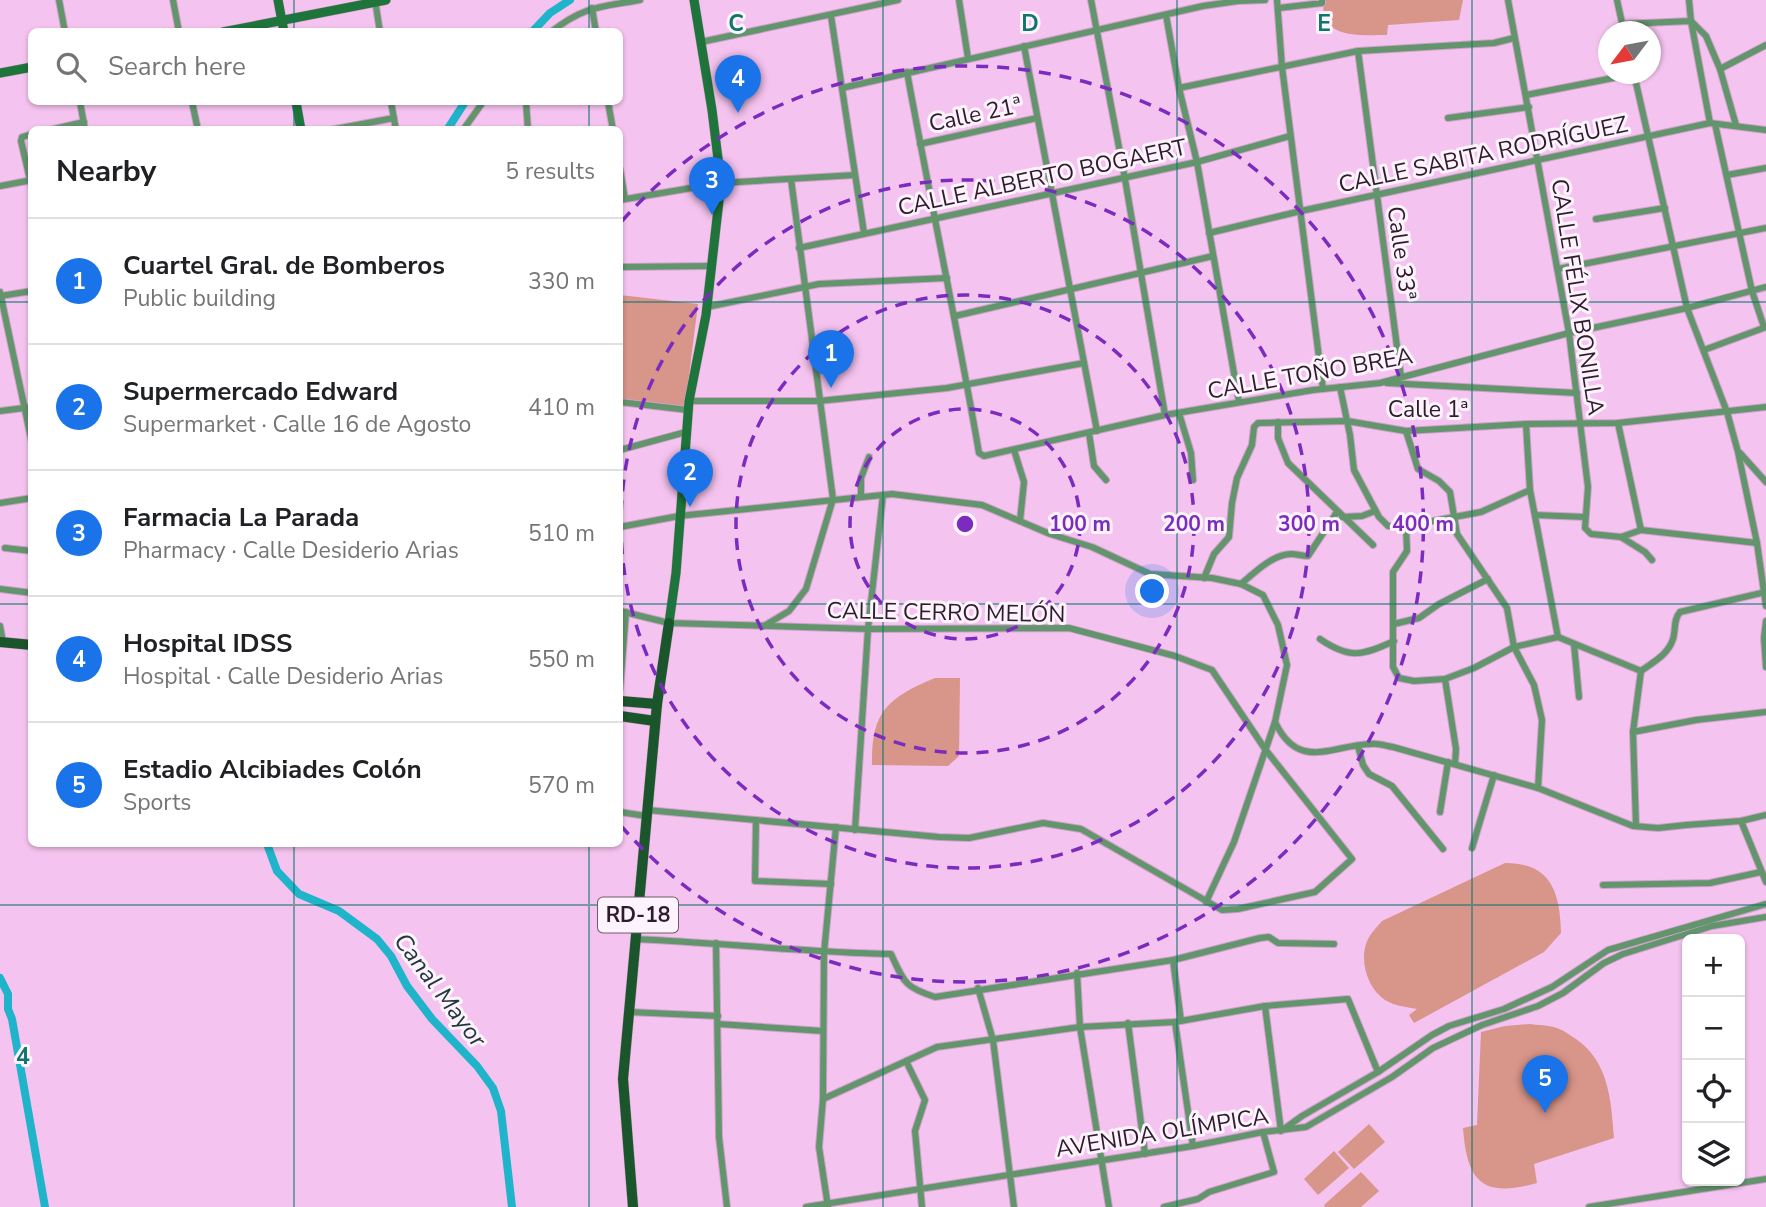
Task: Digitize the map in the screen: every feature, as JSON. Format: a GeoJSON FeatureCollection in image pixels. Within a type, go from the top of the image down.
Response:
{"type":"FeatureCollection","features":[{"type":"Feature","properties":{"kind":"main road"},"geometry":{"type":"LineString","coordinates":[[278,0],[283,28]]}},
{"type":"Feature","properties":{"kind":"main road"},"geometry":{"type":"LineString","coordinates":[[244,28],[386,0]]}},
{"type":"Feature","properties":{"kind":"main road"},"geometry":{"type":"LineString","coordinates":[[669,623],[676,573],[689,406],[707,307],[720,183],[694,0]]}},
{"type":"Feature","properties":{"kind":"main road"},"geometry":{"type":"LineString","coordinates":[[0,73],[28,68]]}},
{"type":"Feature","properties":{"kind":"main road"},"geometry":{"type":"LineString","coordinates":[[297,105],[300,126]]}},
{"type":"Feature","properties":{"kind":"main road","name":"RD-18"},"geometry":{"type":"LineString","coordinates":[[633,1207],[623,1079],[655,721],[669,623]]}},
{"type":"Feature","properties":{"kind":"main road"},"geometry":{"type":"LineString","coordinates":[[2,642],[28,645]]}},
{"type":"Feature","properties":{"kind":"main road"},"geometry":{"type":"LineString","coordinates":[[623,701],[657,704]]}},
{"type":"Feature","properties":{"kind":"main road"},"geometry":{"type":"LineString","coordinates":[[623,716],[655,721]]}},
{"type":"Feature","properties":{"kind":"street"},"geometry":{"type":"LineString","coordinates":[[59,0],[64,28]]}},
{"type":"Feature","properties":{"kind":"street"},"geometry":{"type":"LineString","coordinates":[[173,0],[178,28]]}},
{"type":"Feature","properties":{"kind":"street"},"geometry":{"type":"LineString","coordinates":[[556,28],[572,16],[592,8],[640,0]]}},
{"type":"Feature","properties":{"kind":"street"},"geometry":{"type":"LineString","coordinates":[[701,42],[898,0]]}},
{"type":"Feature","properties":{"kind":"street"},"geometry":{"type":"LineString","coordinates":[[959,0],[968,58]]}},
{"type":"Feature","properties":{"kind":"street"},"geometry":{"type":"LineString","coordinates":[[1091,0],[1125,178],[1165,415]]}},
{"type":"Feature","properties":{"kind":"street"},"geometry":{"type":"LineString","coordinates":[[842,88],[1166,15],[1203,3],[1265,0]]}},
{"type":"Feature","properties":{"kind":"street"},"geometry":{"type":"LineString","coordinates":[[1277,0],[1290,136],[1323,389]]}},
{"type":"Feature","properties":{"kind":"street"},"geometry":{"type":"LineString","coordinates":[[1279,8],[1308,6],[1322,0]]}},
{"type":"Feature","properties":{"kind":"street","name":"CALLE FÉLIX BONILLA"},"geometry":{"type":"LineString","coordinates":[[1508,0],[1569,333],[1588,487],[1585,517]]}},
{"type":"Feature","properties":{"kind":"street"},"geometry":{"type":"LineString","coordinates":[[1617,0],[1622,21]]}},
{"type":"Feature","properties":{"kind":"street"},"geometry":{"type":"LineString","coordinates":[[1689,0],[1690,22],[1713,123],[1752,290],[1765,327],[1704,350]]}},
{"type":"Feature","properties":{"kind":"street"},"geometry":{"type":"LineString","coordinates":[[375,1],[379,28]]}},
{"type":"Feature","properties":{"kind":"street"},"geometry":{"type":"LineString","coordinates":[[592,8],[595,28]]}},
{"type":"Feature","properties":{"kind":"street"},"geometry":{"type":"LineString","coordinates":[[1166,15],[1179,88],[1197,162],[1239,402]]}},
{"type":"Feature","properties":{"kind":"street"},"geometry":{"type":"LineString","coordinates":[[831,16],[864,233]]}},
{"type":"Feature","properties":{"kind":"street"},"geometry":{"type":"LineString","coordinates":[[1661,25],[1690,22],[1706,36],[1720,69],[1736,125]]}},
{"type":"Feature","properties":{"kind":"street"},"geometry":{"type":"LineString","coordinates":[[1179,88],[1358,51],[1494,43],[1514,38]]}},
{"type":"Feature","properties":{"kind":"street"},"geometry":{"type":"LineString","coordinates":[[1720,69],[1766,45]]}},
{"type":"Feature","properties":{"kind":"street"},"geometry":{"type":"LineString","coordinates":[[1024,46],[1084,363],[1093,432],[1094,466],[1106,480]]}},
{"type":"Feature","properties":{"kind":"street","name":"Calle 33ª"},"geometry":{"type":"LineString","coordinates":[[1358,51],[1401,377]]}},
{"type":"Feature","properties":{"kind":"street"},"geometry":{"type":"LineString","coordinates":[[908,72],[933,218],[967,384]]}},
{"type":"Feature","properties":{"kind":"street"},"geometry":{"type":"LineString","coordinates":[[1526,95],[1598,81]]}},
{"type":"Feature","properties":{"kind":"street"},"geometry":{"type":"LineString","coordinates":[[1636,84],[1687,309],[1727,412],[1738,452],[1766,592],[1766,606]]}},
{"type":"Feature","properties":{"kind":"street"},"geometry":{"type":"LineString","coordinates":[[81,105],[85,126]]}},
{"type":"Feature","properties":{"kind":"street"},"geometry":{"type":"LineString","coordinates":[[193,105],[197,126]]}},
{"type":"Feature","properties":{"kind":"street"},"geometry":{"type":"LineString","coordinates":[[392,105],[395,126]]}},
{"type":"Feature","properties":{"kind":"street"},"geometry":{"type":"LineString","coordinates":[[466,126],[482,105]]}},
{"type":"Feature","properties":{"kind":"street"},"geometry":{"type":"LineString","coordinates":[[526,105],[528,126]]}},
{"type":"Feature","properties":{"kind":"street"},"geometry":{"type":"LineString","coordinates":[[609,105],[612,126]]}},
{"type":"Feature","properties":{"kind":"street"},"geometry":{"type":"LineString","coordinates":[[1448,118],[1529,107]]}},
{"type":"Feature","properties":{"kind":"street"},"geometry":{"type":"LineString","coordinates":[[351,126],[394,118]]}},
{"type":"Feature","properties":{"kind":"street","name":"Calle 21ª"},"geometry":{"type":"LineString","coordinates":[[920,144],[1037,118]]}},
{"type":"Feature","properties":{"kind":"street","name":"CALLE SABITA RODRÍGUEZ"},"geometry":{"type":"LineString","coordinates":[[1209,233],[1538,159],[1713,123],[1766,130]]}},
{"type":"Feature","properties":{"kind":"street"},"geometry":{"type":"LineString","coordinates":[[28,135],[20,141],[28,172]]}},
{"type":"Feature","properties":{"kind":"street","name":"CALLE ALBERTO BOGAERT"},"geometry":{"type":"LineString","coordinates":[[799,248],[1197,162],[1290,136]]}},
{"type":"Feature","properties":{"kind":"street"},"geometry":{"type":"LineString","coordinates":[[1727,174],[1766,168]]}},
{"type":"Feature","properties":{"kind":"street"},"geometry":{"type":"LineString","coordinates":[[623,200],[720,183],[855,175]]}},
{"type":"Feature","properties":{"kind":"street"},"geometry":{"type":"LineString","coordinates":[[764,626],[789,611],[806,589],[833,499],[791,179]]}},
{"type":"Feature","properties":{"kind":"street"},"geometry":{"type":"LineString","coordinates":[[0,186],[28,183]]}},
{"type":"Feature","properties":{"kind":"street"},"geometry":{"type":"LineString","coordinates":[[1596,219],[1665,208]]}},
{"type":"Feature","properties":{"kind":"street"},"geometry":{"type":"LineString","coordinates":[[1558,268],[1674,248],[1766,228]]}},
{"type":"Feature","properties":{"kind":"street"},"geometry":{"type":"LineString","coordinates":[[955,316],[1213,256]]}},
{"type":"Feature","properties":{"kind":"street"},"geometry":{"type":"LineString","coordinates":[[623,267],[712,266]]}},
{"type":"Feature","properties":{"kind":"street"},"geometry":{"type":"LineString","coordinates":[[707,307],[819,284],[947,278]]}},
{"type":"Feature","properties":{"kind":"street","name":"CALLE TOÑO BREA"},"geometry":{"type":"LineString","coordinates":[[967,384],[981,455],[1014,450],[1165,415],[1323,389],[1380,383],[1569,333],[1687,309],[1766,287]]}},
{"type":"Feature","properties":{"kind":"street"},"geometry":{"type":"LineString","coordinates":[[0,411],[28,407],[0,294],[28,290]]}},
{"type":"Feature","properties":{"kind":"street"},"geometry":{"type":"LineString","coordinates":[[623,402],[689,406],[820,401],[967,384],[1084,363]]}},
{"type":"Feature","properties":{"kind":"street"},"geometry":{"type":"LineString","coordinates":[[1380,383],[1577,393]]}},
{"type":"Feature","properties":{"kind":"street"},"geometry":{"type":"LineString","coordinates":[[1340,387],[1354,470],[1376,511],[1388,526],[1406,526],[1455,518],[1491,508],[1530,490]]}},
{"type":"Feature","properties":{"kind":"street","name":"Calle 1ª"},"geometry":{"type":"LineString","coordinates":[[1205,578],[1214,554],[1229,537],[1237,478],[1252,445],[1254,427],[1258,423],[1347,421],[1406,431],[1525,424],[1618,424],[1766,407]]}},
{"type":"Feature","properties":{"kind":"street"},"geometry":{"type":"LineString","coordinates":[[1179,413],[1191,453],[1193,480]]}},
{"type":"Feature","properties":{"kind":"street"},"geometry":{"type":"LineString","coordinates":[[1278,422],[1278,438],[1288,463],[1373,545]]}},
{"type":"Feature","properties":{"kind":"street"},"geometry":{"type":"LineString","coordinates":[[1525,424],[1530,490],[1558,637]]}},
{"type":"Feature","properties":{"kind":"street"},"geometry":{"type":"LineString","coordinates":[[1618,424],[1641,530]]}},
{"type":"Feature","properties":{"kind":"street"},"geometry":{"type":"LineString","coordinates":[[1406,431],[1418,469],[1439,481],[1450,492],[1457,534],[1507,608],[1514,647],[1534,685],[1542,720],[1538,788]]}},
{"type":"Feature","properties":{"kind":"street"},"geometry":{"type":"LineString","coordinates":[[623,449],[686,432]]}},
{"type":"Feature","properties":{"kind":"street"},"geometry":{"type":"LineString","coordinates":[[1014,450],[1024,482],[1020,521]]}},
{"type":"Feature","properties":{"kind":"street"},"geometry":{"type":"LineString","coordinates":[[1738,452],[1766,482]]}},
{"type":"Feature","properties":{"kind":"street"},"geometry":{"type":"LineString","coordinates":[[861,497],[861,478],[869,457]]}},
{"type":"Feature","properties":{"kind":"street"},"geometry":{"type":"LineString","coordinates":[[623,526],[679,516],[883,495],[982,505],[1050,534],[1092,547],[1150,574],[1241,584],[1263,595],[1279,625],[1287,665],[1275,722],[1234,842],[1206,902]]}},
{"type":"Feature","properties":{"kind":"street"},"geometry":{"type":"LineString","coordinates":[[855,830],[868,629],[883,495]]}},
{"type":"Feature","properties":{"kind":"street"},"geometry":{"type":"LineString","coordinates":[[0,503],[28,499]]}},
{"type":"Feature","properties":{"kind":"street"},"geometry":{"type":"LineString","coordinates":[[1339,515],[1362,516],[1376,511]]}},
{"type":"Feature","properties":{"kind":"street"},"geometry":{"type":"LineString","coordinates":[[1241,584],[1282,556],[1289,554],[1304,557],[1311,554],[1339,515]]}},
{"type":"Feature","properties":{"kind":"street"},"geometry":{"type":"LineString","coordinates":[[1535,515],[1585,517],[1585,526],[1589,533],[1621,537],[1645,552],[1652,560]]}},
{"type":"Feature","properties":{"kind":"street"},"geometry":{"type":"LineString","coordinates":[[1406,526],[1407,551],[1394,572],[1393,667],[1399,678],[1414,681],[1446,679],[1514,647],[1558,637],[1641,671]]}},
{"type":"Feature","properties":{"kind":"street"},"geometry":{"type":"LineString","coordinates":[[1621,537],[1641,530],[1757,543]]}},
{"type":"Feature","properties":{"kind":"street"},"geometry":{"type":"LineString","coordinates":[[5,548],[28,551]]}},
{"type":"Feature","properties":{"kind":"street"},"geometry":{"type":"LineString","coordinates":[[1394,624],[1419,618],[1439,604],[1488,579]]}},
{"type":"Feature","properties":{"kind":"street"},"geometry":{"type":"LineString","coordinates":[[0,589],[28,592]]}},
{"type":"Feature","properties":{"kind":"street"},"geometry":{"type":"LineString","coordinates":[[1636,826],[1633,732],[1641,671],[1668,652],[1674,638],[1677,614],[1680,612],[1766,592]]}},
{"type":"Feature","properties":{"kind":"street","name":"CALLE CERRO MELÓN"},"geometry":{"type":"LineString","coordinates":[[623,612],[669,623],[868,629],[1069,628],[1175,656],[1212,670],[1265,749],[1351,856],[1351,861],[1315,892],[1222,910],[1081,829],[1043,823],[969,838],[623,812]]}},
{"type":"Feature","properties":{"kind":"street"},"geometry":{"type":"LineString","coordinates":[[1766,621],[1766,667]]}},
{"type":"Feature","properties":{"kind":"street"},"geometry":{"type":"LineString","coordinates":[[0,626],[2,642]]}},
{"type":"Feature","properties":{"kind":"street"},"geometry":{"type":"LineString","coordinates":[[1320,639],[1336,650],[1348,654],[1363,653],[1394,641]]}},
{"type":"Feature","properties":{"kind":"street"},"geometry":{"type":"LineString","coordinates":[[1574,644],[1579,697]]}},
{"type":"Feature","properties":{"kind":"street"},"geometry":{"type":"LineString","coordinates":[[1440,812],[1456,749],[1446,679]]}},
{"type":"Feature","properties":{"kind":"street"},"geometry":{"type":"LineString","coordinates":[[1633,732],[1696,720],[1766,712]]}},
{"type":"Feature","properties":{"kind":"street"},"geometry":{"type":"LineString","coordinates":[[1275,722],[1282,736],[1291,746],[1301,751],[1314,753],[1372,743],[1383,745],[1538,788],[1636,826],[1658,828],[1741,821],[1766,815]]}},
{"type":"Feature","properties":{"kind":"street"},"geometry":{"type":"LineString","coordinates":[[1358,746],[1363,765],[1369,774],[1392,786],[1443,849]]}},
{"type":"Feature","properties":{"kind":"street"},"geometry":{"type":"LineString","coordinates":[[1472,848],[1494,775]]}},
{"type":"Feature","properties":{"kind":"street"},"geometry":{"type":"LineString","coordinates":[[756,820],[755,881],[831,884]]}},
{"type":"Feature","properties":{"kind":"street"},"geometry":{"type":"LineString","coordinates":[[1741,821],[1766,882]]}},
{"type":"Feature","properties":{"kind":"street"},"geometry":{"type":"LineString","coordinates":[[827,1205],[819,1147],[824,953],[836,827]]}},
{"type":"Feature","properties":{"kind":"street"},"geometry":{"type":"LineString","coordinates":[[1603,885],[1710,883],[1761,872]]}},
{"type":"Feature","properties":{"kind":"street","name":"AVENIDA OLÍMPICA"},"geometry":{"type":"LineString","coordinates":[[806,1207],[1281,1131],[1301,1115],[1378,1072],[1440,1031],[1504,1009],[1552,987],[1608,950],[1766,904]]}},
{"type":"Feature","properties":{"kind":"street"},"geometry":{"type":"LineString","coordinates":[[1265,1006],[1281,1131],[1306,1127],[1392,1077],[1433,1048],[1482,1025],[1538,1006],[1563,993],[1604,963],[1623,954],[1712,926],[1766,917]]}},
{"type":"Feature","properties":{"kind":"street"},"geometry":{"type":"LineString","coordinates":[[635,939],[824,953],[891,954],[907,985],[935,996],[1173,960],[1260,938],[1269,937],[1278,943],[1334,944]]}},
{"type":"Feature","properties":{"kind":"street"},"geometry":{"type":"LineString","coordinates":[[716,943],[719,1137],[727,1207]]}},
{"type":"Feature","properties":{"kind":"street"},"geometry":{"type":"LineString","coordinates":[[1173,960],[1192,1146]]}},
{"type":"Feature","properties":{"kind":"street"},"geometry":{"type":"LineString","coordinates":[[1077,973],[1080,1027],[1109,1207]]}},
{"type":"Feature","properties":{"kind":"street"},"geometry":{"type":"LineString","coordinates":[[978,988],[993,1040],[1014,1207]]}},
{"type":"Feature","properties":{"kind":"street"},"geometry":{"type":"LineString","coordinates":[[822,1099],[937,1047],[1080,1027],[1178,1022],[1265,1006],[1348,999],[1378,1072]]}},
{"type":"Feature","properties":{"kind":"street"},"geometry":{"type":"LineString","coordinates":[[629,1012],[823,1031]]}},
{"type":"Feature","properties":{"kind":"street"},"geometry":{"type":"LineString","coordinates":[[1128,1023],[1145,1154]]}},
{"type":"Feature","properties":{"kind":"street"},"geometry":{"type":"LineString","coordinates":[[906,1060],[925,1100],[915,1131],[922,1207]]}},
{"type":"Feature","properties":{"kind":"street"},"geometry":{"type":"LineString","coordinates":[[1164,1207],[1198,1199],[1209,1192],[1274,1172],[1263,1132]]}},
{"type":"Feature","properties":{"kind":"street"},"geometry":{"type":"LineString","coordinates":[[1589,1207],[1766,1179]]}},
{"type":"Feature","properties":{"kind":"shaded area"},"geometry":{"type":"Polygon","coordinates":[[[1324,0],[1463,0],[1459,20],[1388,25],[1387,35],[1366,35],[1334,29],[1327,22],[1324,0]]]}},
{"type":"Feature","properties":{"kind":"shaded area"},"geometry":{"type":"Polygon","coordinates":[[[623,295],[698,304],[685,407],[623,400],[623,295]]]}},
{"type":"Feature","properties":{"kind":"shaded area"},"geometry":{"type":"Polygon","coordinates":[[[935,678],[960,678],[959,756],[948,766],[872,765],[875,732],[885,709],[905,693],[935,678]]]}},
{"type":"Feature","properties":{"kind":"shaded area"},"geometry":{"type":"Polygon","coordinates":[[[1505,863],[1521,864],[1543,874],[1555,893],[1561,933],[1544,952],[1414,1023],[1409,1015],[1417,1009],[1385,1000],[1370,982],[1364,959],[1369,938],[1382,921],[1505,863]]]}},
{"type":"Feature","properties":{"kind":"shaded area"},"geometry":{"type":"Polygon","coordinates":[[[1529,1024],[1562,1030],[1587,1048],[1602,1070],[1606,1083],[1614,1138],[1534,1164],[1537,1183],[1518,1187],[1491,1187],[1481,1182],[1474,1174],[1465,1147],[1463,1128],[1477,1125],[1481,1032],[1529,1024]]]}},
{"type":"Feature","properties":{"kind":"shaded area"},"geometry":{"type":"Polygon","coordinates":[[[1369,1124],[1385,1142],[1354,1169],[1338,1152],[1369,1124]]]}},
{"type":"Feature","properties":{"kind":"shaded area"},"geometry":{"type":"Polygon","coordinates":[[[1334,1151],[1349,1168],[1318,1195],[1304,1179],[1334,1151]]]}},
{"type":"Feature","properties":{"kind":"shaded area"},"geometry":{"type":"Polygon","coordinates":[[[1361,1172],[1379,1191],[1361,1207],[1325,1207],[1324,1205],[1361,1172]]]}},
{"type":"Feature","properties":{"kind":"waterway","name":"Canal Mayor"},"geometry":{"type":"LineString","coordinates":[[536,28],[550,13],[570,0]]}},
{"type":"Feature","properties":{"kind":"waterway","name":"Canal Mayor"},"geometry":{"type":"LineString","coordinates":[[450,126],[463,105]]}},
{"type":"Feature","properties":{"kind":"waterway","name":"Canal Mayor"},"geometry":{"type":"LineString","coordinates":[[268,847],[277,871],[299,894],[339,911],[377,939],[432,1019],[477,1066],[493,1088],[501,1111],[512,1207]]}},
{"type":"Feature","properties":{"kind":"waterway"},"geometry":{"type":"LineString","coordinates":[[0,978],[8,994],[8,1009],[45,1207]]}},
{"type":"Feature","properties":{"kind":"place","name":"Hospital IDSS"},"geometry":{"type":"Point","coordinates":[738,113]}},
{"type":"Feature","properties":{"kind":"place","name":"Farmacia La Parada"},"geometry":{"type":"Point","coordinates":[712,215]}},
{"type":"Feature","properties":{"kind":"place","name":"Cuartel Gral. de Bomberos"},"geometry":{"type":"Point","coordinates":[831,388]}},
{"type":"Feature","properties":{"kind":"place","name":"Supermercado Edward"},"geometry":{"type":"Point","coordinates":[690,507]}},
{"type":"Feature","properties":{"kind":"place","name":"Estadio Alcibiades Colón"},"geometry":{"type":"Point","coordinates":[1545,1113]}}]}
